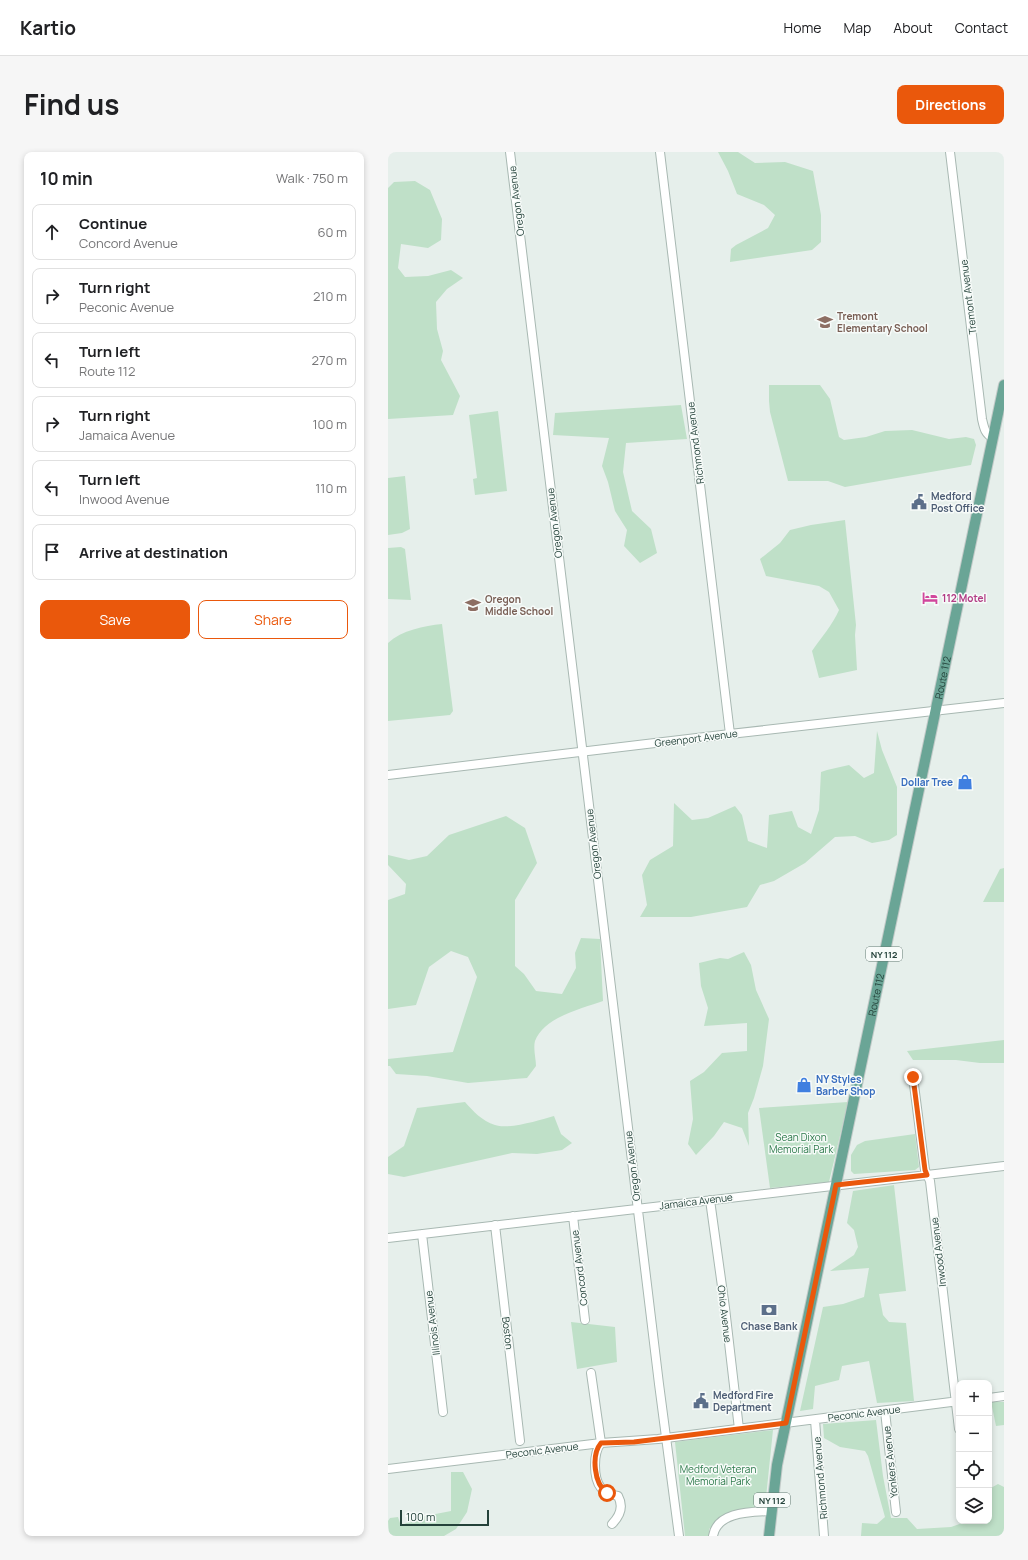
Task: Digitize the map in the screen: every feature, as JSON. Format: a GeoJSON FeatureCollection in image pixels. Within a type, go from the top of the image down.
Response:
{"type":"FeatureCollection","features":[{"type":"Feature","properties":{"kind":"main road","name":"Route 112"},"geometry":{"type":"LineString","coordinates":[[769,1536],[776,1470],[1004,385]]}},
{"type":"Feature","properties":{"kind":"street","name":"Oregon Avenue"},"geometry":{"type":"LineString","coordinates":[[510,152],[637,1208],[679,1536]]}},
{"type":"Feature","properties":{"kind":"street","name":"Richmond Avenue"},"geometry":{"type":"LineString","coordinates":[[660,152],[730,734]]}},
{"type":"Feature","properties":{"kind":"street","name":"Tremont Avenue"},"geometry":{"type":"LineString","coordinates":[[950,152],[982,419],[985,431],[993,438]]}},
{"type":"Feature","properties":{"kind":"street","name":"Greenport Avenue"},"geometry":{"type":"LineString","coordinates":[[388,775],[1004,703]]}},
{"type":"Feature","properties":{"kind":"street","name":"Inwood Avenue"},"geometry":{"type":"LineString","coordinates":[[913,1077],[925,1170],[930,1181],[956,1393]]}},
{"type":"Feature","properties":{"kind":"street","name":"Jamaica Avenue"},"geometry":{"type":"LineString","coordinates":[[388,1238],[1004,1166]]}},
{"type":"Feature","properties":{"kind":"street","name":"Ohio Avenue"},"geometry":{"type":"LineString","coordinates":[[710,1200],[726,1314],[739,1429]]}},
{"type":"Feature","properties":{"kind":"street","name":"Concord Avenue"},"geometry":{"type":"LineString","coordinates":[[573,1216],[586,1320]]}},
{"type":"Feature","properties":{"kind":"street","name":"Boston"},"geometry":{"type":"LineString","coordinates":[[495,1226],[520,1441]]}},
{"type":"Feature","properties":{"kind":"street","name":"Illinois Avenue"},"geometry":{"type":"LineString","coordinates":[[422,1234],[443,1412]]}},
{"type":"Feature","properties":{"kind":"street"},"geometry":{"type":"LineString","coordinates":[[591,1373],[601,1443],[597,1448],[595,1469],[601,1489],[607,1493],[618,1496],[620,1500],[621,1510],[619,1517],[612,1524]]}},
{"type":"Feature","properties":{"kind":"street"},"geometry":{"type":"LineString","coordinates":[[992,1398],[1004,1396]]}},
{"type":"Feature","properties":{"kind":"street","name":"Peconic Avenue"},"geometry":{"type":"LineString","coordinates":[[388,1469],[601,1443],[634,1442],[956,1401]]}},
{"type":"Feature","properties":{"kind":"street","name":"Yonkers Avenue"},"geometry":{"type":"LineString","coordinates":[[885,1411],[896,1512]]}},
{"type":"Feature","properties":{"kind":"street","name":"Richmond Avenue"},"geometry":{"type":"LineString","coordinates":[[815,1420],[824,1536]]}},
{"type":"Feature","properties":{"kind":"street"},"geometry":{"type":"LineString","coordinates":[[713,1536],[714,1530],[722,1520],[736,1515],[771,1511]]}},
{"type":"Feature","properties":{"kind":"green space"},"geometry":{"type":"Polygon","coordinates":[[[718,152],[738,152],[755,163],[785,162],[813,171],[821,215],[821,242],[812,250],[730,262],[731,249],[768,228],[775,215],[764,205],[737,194],[728,171],[718,152]]]}},
{"type":"Feature","properties":{"kind":"green space"},"geometry":{"type":"Polygon","coordinates":[[[415,181],[430,190],[442,219],[441,240],[428,248],[401,244],[398,268],[405,277],[428,276],[451,270],[463,278],[447,289],[436,302],[437,329],[443,351],[441,360],[460,396],[453,415],[388,419],[388,188],[394,182],[415,181]]]}},
{"type":"Feature","properties":{"kind":"green space"},"geometry":{"type":"Polygon","coordinates":[[[769,385],[820,385],[830,399],[839,437],[844,440],[866,437],[885,431],[912,430],[949,439],[966,437],[974,439],[976,445],[971,465],[845,487],[828,481],[788,481],[770,412],[769,385]]]}},
{"type":"Feature","properties":{"kind":"green space"},"geometry":{"type":"Polygon","coordinates":[[[681,405],[687,439],[626,443],[623,472],[632,511],[651,529],[657,553],[640,563],[624,546],[627,530],[615,511],[608,482],[602,466],[609,438],[553,435],[555,413],[681,405]]]}},
{"type":"Feature","properties":{"kind":"green space"},"geometry":{"type":"Polygon","coordinates":[[[498,411],[507,491],[475,495],[473,479],[477,478],[469,415],[498,411]]]}},
{"type":"Feature","properties":{"kind":"green space"},"geometry":{"type":"Polygon","coordinates":[[[405,476],[410,529],[402,533],[388,535],[388,478],[405,476]]]}},
{"type":"Feature","properties":{"kind":"green space"},"geometry":{"type":"Polygon","coordinates":[[[845,520],[856,625],[855,635],[857,670],[819,678],[812,651],[830,626],[839,610],[829,592],[819,586],[766,576],[760,559],[780,543],[790,530],[845,520]]]}},
{"type":"Feature","properties":{"kind":"green space"},"geometry":{"type":"Polygon","coordinates":[[[401,547],[405,549],[411,600],[388,599],[388,548],[401,547]]]}},
{"type":"Feature","properties":{"kind":"green space"},"geometry":{"type":"Polygon","coordinates":[[[442,624],[453,711],[450,715],[388,721],[388,643],[406,632],[421,627],[442,624]]]}},
{"type":"Feature","properties":{"kind":"green space"},"geometry":{"type":"Polygon","coordinates":[[[877,731],[882,750],[897,787],[897,835],[889,840],[872,843],[855,836],[835,837],[805,863],[774,881],[760,885],[747,907],[691,917],[640,917],[647,905],[642,875],[650,860],[673,846],[674,803],[692,820],[708,818],[735,806],[742,815],[748,841],[767,848],[769,815],[792,811],[798,827],[811,834],[819,810],[821,772],[849,765],[864,778],[874,773],[877,731]]]}},
{"type":"Feature","properties":{"kind":"green space"},"geometry":{"type":"Polygon","coordinates":[[[506,816],[525,828],[537,863],[515,900],[515,966],[524,974],[536,991],[562,994],[576,968],[575,953],[581,938],[600,939],[603,1001],[564,1015],[546,1026],[535,1041],[534,1050],[536,1066],[527,1078],[468,1083],[427,1076],[396,1074],[390,1066],[388,1066],[388,1059],[453,1052],[477,977],[468,957],[451,951],[429,967],[416,1005],[388,1009],[388,900],[405,894],[406,884],[388,865],[388,855],[409,860],[427,856],[449,835],[506,816]]]}},
{"type":"Feature","properties":{"kind":"green space"},"geometry":{"type":"Polygon","coordinates":[[[1004,868],[1004,902],[983,902],[1000,869],[1004,868]]]}},
{"type":"Feature","properties":{"kind":"green space"},"geometry":{"type":"Polygon","coordinates":[[[744,952],[751,965],[756,990],[769,1019],[763,1066],[748,1113],[749,1146],[742,1128],[724,1122],[714,1136],[696,1155],[688,1144],[693,1119],[690,1081],[704,1072],[722,1053],[747,1051],[747,1023],[704,1026],[708,1008],[701,986],[699,963],[720,958],[728,959],[744,952]]]}},
{"type":"Feature","properties":{"kind":"green space"},"geometry":{"type":"Polygon","coordinates":[[[1004,1040],[1004,1063],[980,1063],[956,1060],[913,1060],[907,1051],[1004,1040]]]}},
{"type":"Feature","properties":{"kind":"green space"},"geometry":{"type":"Polygon","coordinates":[[[465,1102],[482,1118],[490,1123],[501,1126],[524,1124],[554,1116],[561,1134],[572,1143],[562,1150],[537,1154],[512,1153],[404,1177],[388,1174],[388,1157],[404,1146],[417,1108],[465,1102]]]}},
{"type":"Feature","properties":{"kind":"green space","name":"Sean Dixon Memorial Park"},"geometry":{"type":"Polygon","coordinates":[[[848,1102],[829,1182],[770,1188],[759,1108],[848,1102]]]}},
{"type":"Feature","properties":{"kind":"green space"},"geometry":{"type":"Polygon","coordinates":[[[915,1134],[919,1167],[915,1170],[854,1174],[851,1171],[851,1155],[857,1145],[865,1141],[915,1134]]]}},
{"type":"Feature","properties":{"kind":"green space"},"geometry":{"type":"Polygon","coordinates":[[[894,1185],[906,1291],[879,1294],[883,1315],[889,1322],[906,1323],[914,1401],[877,1403],[869,1361],[842,1366],[839,1380],[815,1386],[813,1409],[800,1411],[823,1307],[843,1304],[864,1297],[869,1268],[830,1271],[854,1255],[858,1247],[854,1230],[847,1223],[853,1191],[894,1185]]]}},
{"type":"Feature","properties":{"kind":"green space"},"geometry":{"type":"Polygon","coordinates":[[[571,1322],[615,1327],[617,1362],[577,1369],[571,1322]]]}},
{"type":"Feature","properties":{"kind":"green space"},"geometry":{"type":"Polygon","coordinates":[[[992,1402],[1004,1402],[1004,1425],[996,1426],[992,1402]]]}},
{"type":"Feature","properties":{"kind":"green space"},"geometry":{"type":"Polygon","coordinates":[[[876,1420],[883,1476],[891,1518],[907,1518],[917,1529],[951,1527],[960,1524],[992,1524],[992,1487],[998,1484],[1004,1487],[1004,1536],[861,1536],[862,1523],[877,1524],[885,1517],[868,1456],[865,1451],[840,1447],[824,1438],[823,1424],[876,1420]]]}},
{"type":"Feature","properties":{"kind":"green space","name":"Medford Veteran Memorial Park"},"geometry":{"type":"Polygon","coordinates":[[[773,1430],[765,1507],[731,1511],[709,1529],[709,1536],[685,1536],[675,1442],[773,1430]]]}},
{"type":"Feature","properties":{"kind":"green space"},"geometry":{"type":"Polygon","coordinates":[[[451,1472],[463,1472],[472,1489],[467,1512],[456,1529],[444,1536],[389,1536],[388,1521],[390,1518],[398,1517],[401,1526],[415,1518],[451,1511],[451,1472]]]}},
{"type":"Feature","properties":{"kind":"place","name":"Tremont Elementary School"},"geometry":{"type":"Point","coordinates":[825,322]}},
{"type":"Feature","properties":{"kind":"place","name":"Medford Post Office"},"geometry":{"type":"Point","coordinates":[919,502]}},
{"type":"Feature","properties":{"kind":"place","name":"112 Motel"},"geometry":{"type":"Point","coordinates":[930,598]}},
{"type":"Feature","properties":{"kind":"place","name":"Oregon Middle School"},"geometry":{"type":"Point","coordinates":[473,605]}},
{"type":"Feature","properties":{"kind":"place","name":"Dollar Tree"},"geometry":{"type":"Point","coordinates":[965,782]}},
{"type":"Feature","properties":{"kind":"place","name":"NY Styles Barber Shop"},"geometry":{"type":"Point","coordinates":[804,1085]}},
{"type":"Feature","properties":{"kind":"place","name":"Chase Bank"},"geometry":{"type":"Point","coordinates":[769,1310]}},
{"type":"Feature","properties":{"kind":"place","name":"Medford Fire Department"},"geometry":{"type":"Point","coordinates":[701,1401]}},
{"type":"Feature","properties":{"kind":"route"},"geometry":{"type":"LineString","coordinates":[[607,1493],[601,1489],[595,1469],[597,1448],[601,1443],[634,1442],[786,1423],[836,1185],[927,1175],[925,1170],[913,1077]]}}]}
